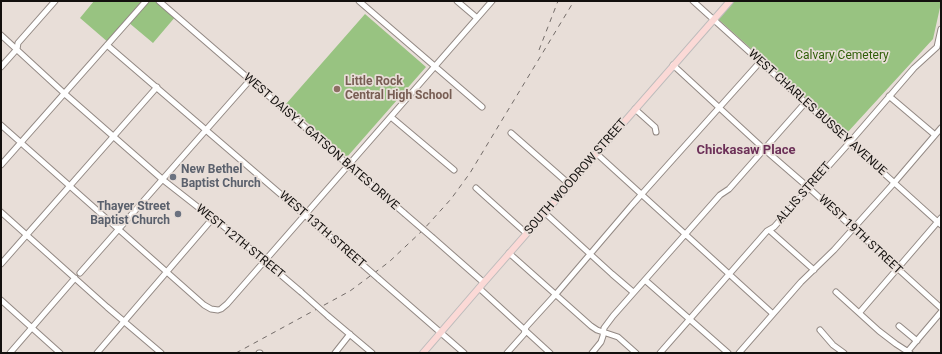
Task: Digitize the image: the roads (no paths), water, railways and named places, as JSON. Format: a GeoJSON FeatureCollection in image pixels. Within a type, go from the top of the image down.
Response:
{"type":"FeatureCollection","features":[{"type":"Feature","properties":{"kind":"main road","name":"SOUTH WOODROW STREET"},"geometry":{"type":"LineString","coordinates":[[423,353],[544,212],[730,1]]}},
{"type":"Feature","properties":{"kind":"street"},"geometry":{"type":"LineString","coordinates":[[1,67],[17,49],[18,43],[55,1]]}},
{"type":"Feature","properties":{"kind":"street"},"geometry":{"type":"LineString","coordinates":[[1,165],[146,1]]}},
{"type":"Feature","properties":{"kind":"street","name":"WEST DAISY L GATSON BATES DRIVE"},"geometry":{"type":"LineString","coordinates":[[159,1],[484,282]]}},
{"type":"Feature","properties":{"kind":"street"},"geometry":{"type":"LineString","coordinates":[[359,1],[482,107]]}},
{"type":"Feature","properties":{"kind":"street"},"geometry":{"type":"LineString","coordinates":[[457,1],[477,18]]}},
{"type":"Feature","properties":{"kind":"street"},"geometry":{"type":"LineString","coordinates":[[1,125],[204,304],[211,309],[218,310],[227,304],[492,1]]}},
{"type":"Feature","properties":{"kind":"street","name":"WEST CHARLES BUSSEY AVENUE"},"geometry":{"type":"LineString","coordinates":[[693,1],[894,183],[940,222]]}},
{"type":"Feature","properties":{"kind":"street","name":"ALLIS STREET"},"geometry":{"type":"LineString","coordinates":[[660,353],[769,230],[774,228],[920,61],[937,48],[941,29]]}},
{"type":"Feature","properties":{"kind":"street","name":"WEST 12TH STREET"},"geometry":{"type":"LineString","coordinates":[[1,35],[65,94],[162,179],[186,199],[213,218],[265,261],[372,353]]}},
{"type":"Feature","properties":{"kind":"street","name":"WEST 13TH STREET"},"geometry":{"type":"LineString","coordinates":[[107,45],[464,353]]}},
{"type":"Feature","properties":{"kind":"street"},"geometry":{"type":"LineString","coordinates":[[507,353],[524,334],[526,327],[589,254],[760,62]]}},
{"type":"Feature","properties":{"kind":"street","name":"WEST 19TH STREET"},"geometry":{"type":"LineString","coordinates":[[673,65],[941,308]]}},
{"type":"Feature","properties":{"kind":"street"},"geometry":{"type":"LineString","coordinates":[[80,273],[250,80]]}},
{"type":"Feature","properties":{"kind":"street"},"geometry":{"type":"LineString","coordinates":[[1,264],[157,87]]}},
{"type":"Feature","properties":{"kind":"street"},"geometry":{"type":"LineString","coordinates":[[889,96],[935,135]]}},
{"type":"Feature","properties":{"kind":"street"},"geometry":{"type":"LineString","coordinates":[[592,353],[601,342],[607,324],[612,316],[720,195],[729,189],[805,103]]}},
{"type":"Feature","properties":{"kind":"street"},"geometry":{"type":"LineString","coordinates":[[635,109],[655,127],[656,132]]}},
{"type":"Feature","properties":{"kind":"street"},"geometry":{"type":"LineString","coordinates":[[391,116],[454,170]]}},
{"type":"Feature","properties":{"kind":"street"},"geometry":{"type":"LineString","coordinates":[[739,353],[773,314],[834,250],[941,128]]}},
{"type":"Feature","properties":{"kind":"street"},"geometry":{"type":"LineString","coordinates":[[511,133],[569,184]]}},
{"type":"Feature","properties":{"kind":"street"},"geometry":{"type":"LineString","coordinates":[[596,153],[773,314]]}},
{"type":"Feature","properties":{"kind":"street"},"geometry":{"type":"LineString","coordinates":[[476,188],[526,233]]}},
{"type":"Feature","properties":{"kind":"street"},"geometry":{"type":"LineString","coordinates":[[1,212],[161,353]]}},
{"type":"Feature","properties":{"kind":"street"},"geometry":{"type":"LineString","coordinates":[[544,212],[633,292]]}},
{"type":"Feature","properties":{"kind":"street"},"geometry":{"type":"LineString","coordinates":[[97,353],[213,218]]}},
{"type":"Feature","properties":{"kind":"street"},"geometry":{"type":"LineString","coordinates":[[860,312],[940,222]]}},
{"type":"Feature","properties":{"kind":"street"},"geometry":{"type":"LineString","coordinates":[[769,230],[814,270]]}},
{"type":"Feature","properties":{"kind":"street"},"geometry":{"type":"LineString","coordinates":[[509,253],[591,326],[597,330],[618,337],[636,353]]}},
{"type":"Feature","properties":{"kind":"street"},"geometry":{"type":"LineString","coordinates":[[10,353],[76,278]]}},
{"type":"Feature","properties":{"kind":"street"},"geometry":{"type":"LineString","coordinates":[[645,280],[728,353]]}},
{"type":"Feature","properties":{"kind":"street"},"geometry":{"type":"LineString","coordinates":[[478,288],[550,353]]}},
{"type":"Feature","properties":{"kind":"street"},"geometry":{"type":"LineString","coordinates":[[836,292],[896,344],[909,352],[941,312]]}},
{"type":"Feature","properties":{"kind":"street"},"geometry":{"type":"LineString","coordinates":[[1,300],[60,353]]}},
{"type":"Feature","properties":{"kind":"street"},"geometry":{"type":"LineString","coordinates":[[899,326],[917,341]]}},
{"type":"Feature","properties":{"kind":"street"},"geometry":{"type":"LineString","coordinates":[[820,330],[833,345],[844,353]]}},
{"type":"Feature","properties":{"kind":"street"},"geometry":{"type":"LineString","coordinates":[[335,353],[350,334]]}},
{"type":"Feature","properties":{"kind":"railway"},"geometry":{"type":"LineString","coordinates":[[539,50],[558,1]]}},
{"type":"Feature","properties":{"kind":"railway"},"geometry":{"type":"LineString","coordinates":[[236,353],[350,291],[389,262],[423,230],[451,199],[470,173],[574,1]]}},
{"type":"Feature","properties":{"kind":"place","name":"Little Rock Central High School"},"geometry":{"type":"Point","coordinates":[337,89]}},
{"type":"Feature","properties":{"kind":"place","name":"New Bethel Baptist Church"},"geometry":{"type":"Point","coordinates":[173,177]}},
{"type":"Feature","properties":{"kind":"place","name":"Thayer Street Baptist Church"},"geometry":{"type":"Point","coordinates":[178,214]}},
{"type":"Feature","properties":{"kind":"district","name":"Chickasaw Place"},"geometry":{"type":"Point","coordinates":[746,151]}},
{"type":"Feature","properties":{"kind":"park label","name":"Calvary Cemetery"},"geometry":{"type":"Point","coordinates":[842,56]}}]}
